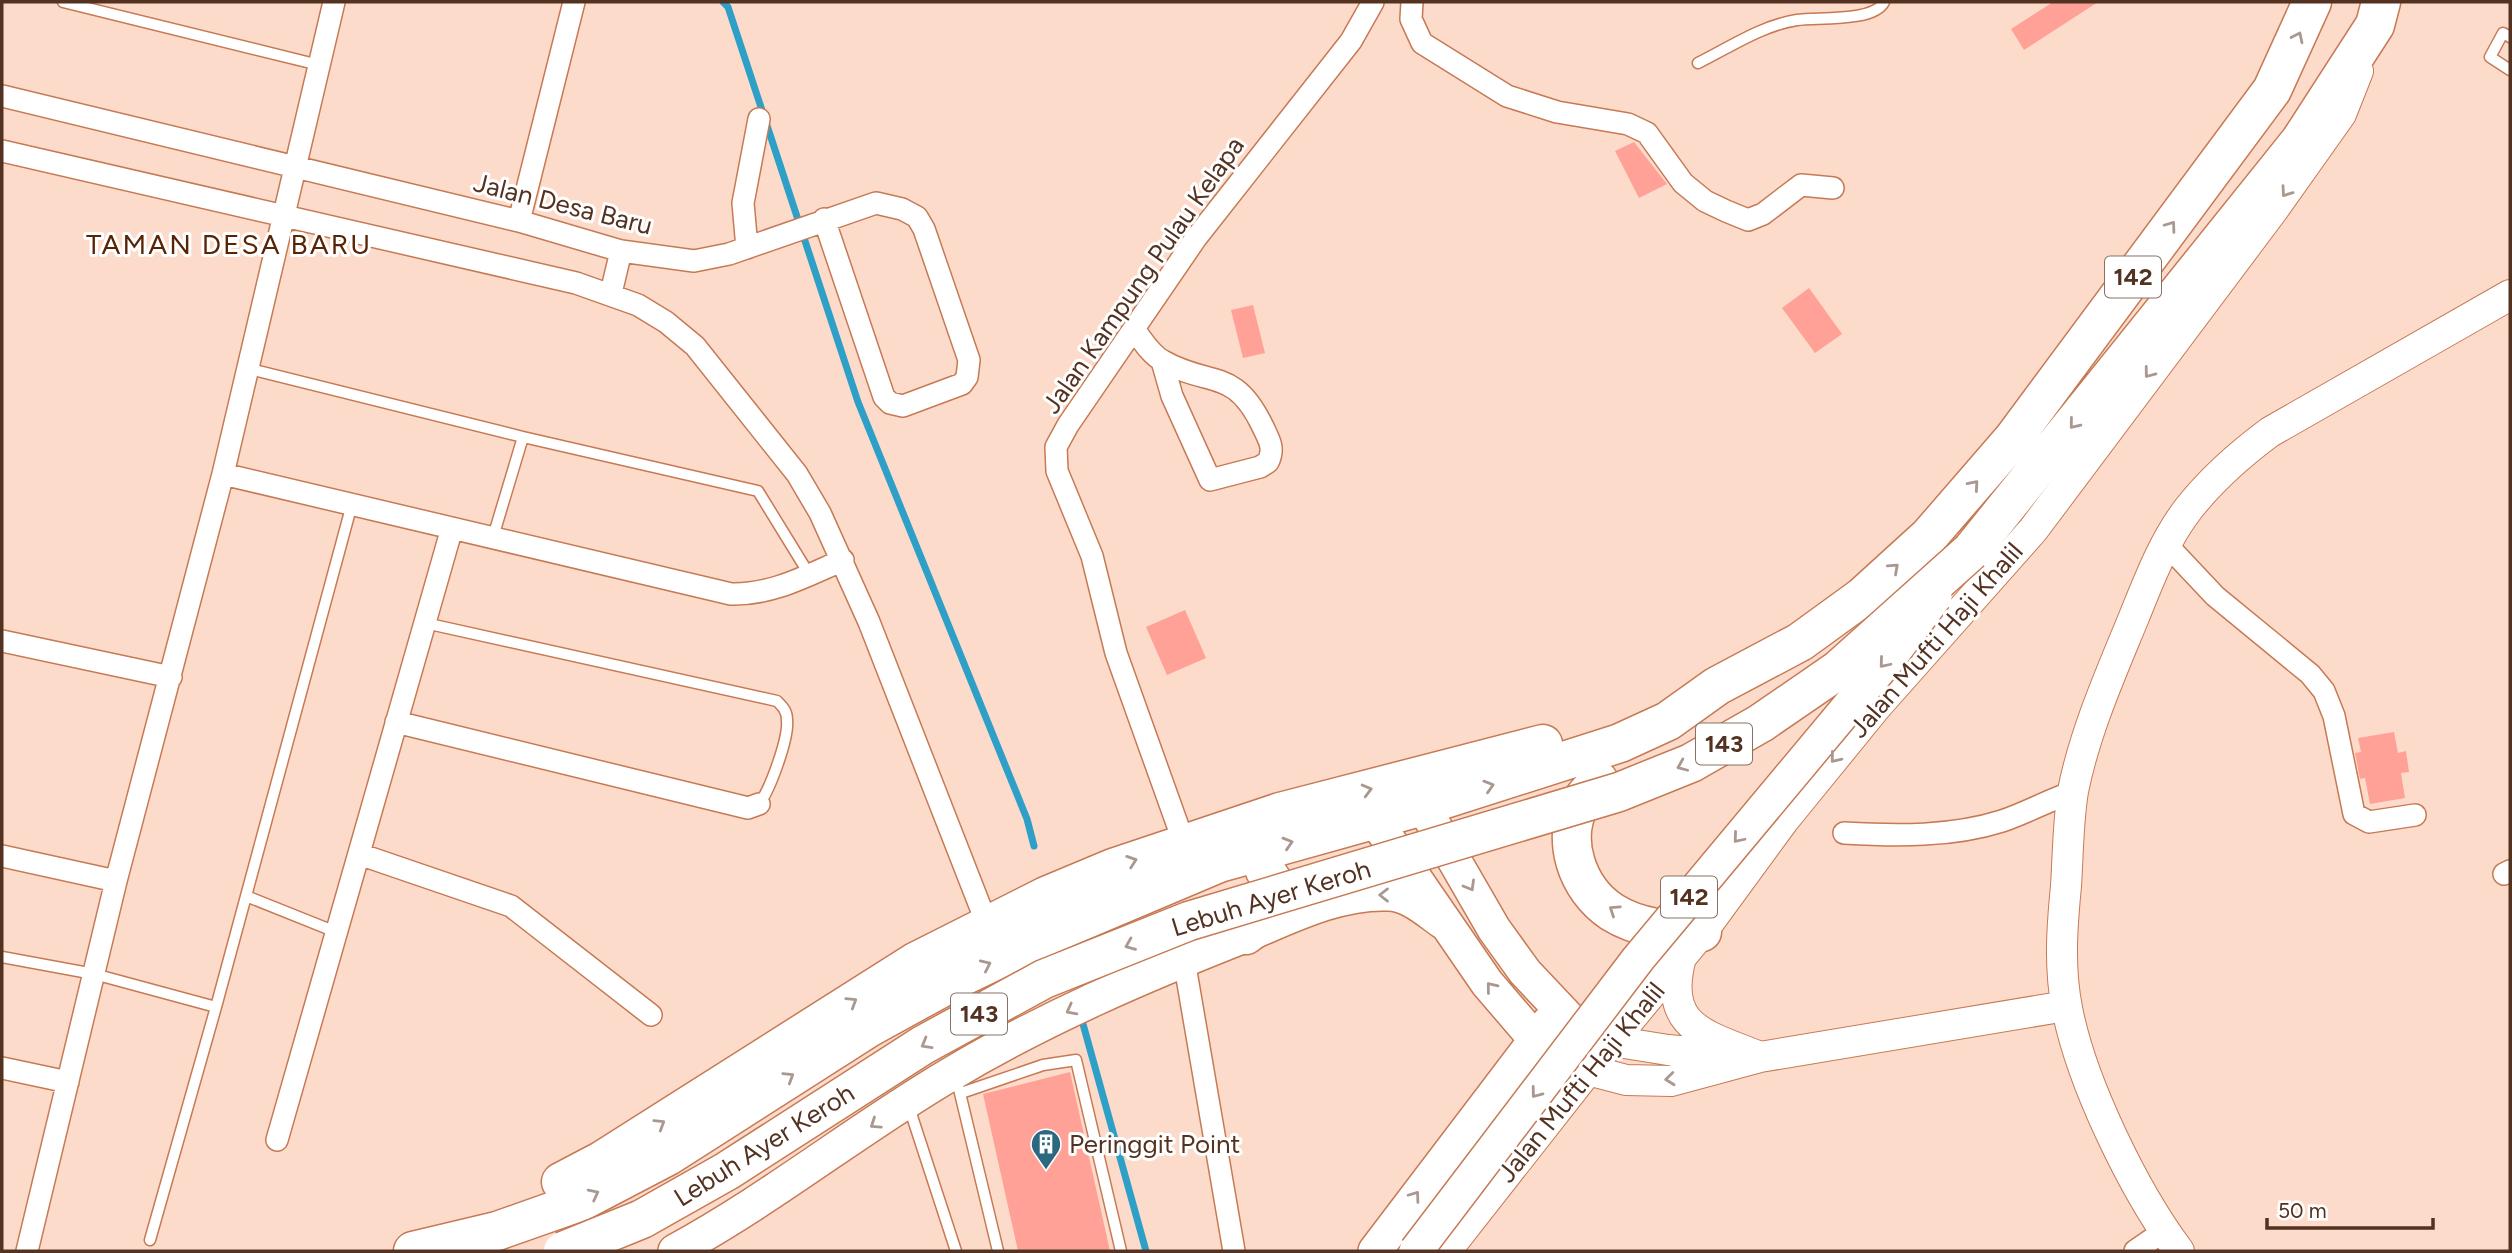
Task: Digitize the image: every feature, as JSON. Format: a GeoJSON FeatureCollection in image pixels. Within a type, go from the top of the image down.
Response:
{"type":"FeatureCollection","features":[{"type":"Feature","properties":{"kind":"highway","name":"142"},"geometry":{"type":"LineString","coordinates":[[1929,536],[2014,439],[2272,90],[2312,2]]}},
{"type":"Feature","properties":{"kind":"highway","name":"142"},"geometry":{"type":"LineString","coordinates":[[1971,551],[2300,141],[2378,13]]}},
{"type":"Feature","properties":{"kind":"highway","name":"143"},"geometry":{"type":"LineString","coordinates":[[402,1251],[496,1213],[601,1161],[915,962],[986,924],[1113,868],[1184,843],[1280,812],[1566,738],[1717,686],[1800,642],[1862,597],[1929,536]]}},
{"type":"Feature","properties":{"kind":"highway","name":"Lebuh Ayer Keroh"},"geometry":{"type":"LineString","coordinates":[[563,1251],[642,1219],[715,1178],[923,1045],[1044,979],[1189,921],[1619,792],[1691,763],[1761,723],[1838,670],[1971,551]]}},
{"type":"Feature","properties":{"kind":"highway"},"geometry":{"type":"LineString","coordinates":[[1692,944],[1670,931],[1641,925],[1611,912],[1582,881],[1571,844],[1573,820],[1581,799],[1617,762],[1717,686]]}},
{"type":"Feature","properties":{"kind":"highway"},"geometry":{"type":"LineString","coordinates":[[413,1251],[497,1231],[582,1201],[668,1156],[859,1033],[963,976],[1051,934],[1219,863],[1558,765],[1620,743],[1668,721]]}},
{"type":"Feature","properties":{"kind":"highway"},"geometry":{"type":"LineString","coordinates":[[1219,863],[1251,864],[1261,868],[1272,879],[1276,893],[1273,909],[1264,922],[1246,935]]}},
{"type":"Feature","properties":{"kind":"main road","name":"142"},"geometry":{"type":"LineString","coordinates":[[1416,1251],[1638,958],[1890,657],[1971,551]]}},
{"type":"Feature","properties":{"kind":"main road"},"geometry":{"type":"LineString","coordinates":[[1423,806],[1494,929],[1525,972],[1576,1026],[1612,1041]]}},
{"type":"Feature","properties":{"kind":"main road"},"geometry":{"type":"LineString","coordinates":[[1375,820],[1487,983],[1535,1040],[1554,1056],[1588,1070]]}},
{"type":"Feature","properties":{"kind":"main road"},"geometry":{"type":"LineString","coordinates":[[675,1251],[779,1189],[907,1102],[956,1083],[1084,1003],[1184,960],[1294,914],[1350,897],[1390,893],[1413,902],[1444,923]]}},
{"type":"Feature","properties":{"kind":"main road"},"geometry":{"type":"LineString","coordinates":[[1375,1251],[1559,1009]]}},
{"type":"Feature","properties":{"kind":"street"},"geometry":{"type":"LineString","coordinates":[[27,1251],[116,881],[223,474],[334,2]]}},
{"type":"Feature","properties":{"kind":"street"},"geometry":{"type":"LineString","coordinates":[[519,221],[574,2]]}},
{"type":"Feature","properties":{"kind":"street","name":"Jalan Kampung Pulau Kelapa"},"geometry":{"type":"LineString","coordinates":[[1184,843],[1116,653],[1092,556],[1056,471],[1056,447],[1068,425],[1196,238],[1351,41],[1374,2]]}},
{"type":"Feature","properties":{"kind":"street"},"geometry":{"type":"LineString","coordinates":[[1412,2],[1411,19],[1422,43],[1507,96],[1557,112],[1628,124],[1647,133],[1683,183],[1705,201],[1726,211],[1748,220],[1763,214],[1801,185],[1833,188]]}},
{"type":"Feature","properties":{"kind":"street","name":"Jalan Mufti Haji Khalil"},"geometry":{"type":"LineString","coordinates":[[1446,1251],[1588,1070],[1692,944],[1784,820],[1876,707],[2032,530],[2273,210],[2341,114],[2378,13]]}},
{"type":"Feature","properties":{"kind":"street","name":"Jalan Desa Baru"},"geometry":{"type":"LineString","coordinates":[[2,96],[519,221],[621,251],[694,261],[747,248],[820,221],[876,203],[902,209],[916,217],[924,229],[970,360],[967,377],[962,384],[903,406],[890,403],[884,397],[820,221]]}},
{"type":"Feature","properties":{"kind":"street"},"geometry":{"type":"LineString","coordinates":[[747,248],[743,203],[759,119]]}},
{"type":"Feature","properties":{"kind":"street"},"geometry":{"type":"LineString","coordinates":[[2,151],[611,293],[666,322],[695,346],[720,373],[797,474],[843,560],[986,924]]}},
{"type":"Feature","properties":{"kind":"street"},"geometry":{"type":"LineString","coordinates":[[611,293],[621,251]]}},
{"type":"Feature","properties":{"kind":"street"},"geometry":{"type":"LineString","coordinates":[[2135,1251],[2172,1241],[2122,1152],[2082,1064],[2066,1006],[2062,972],[2062,932],[2073,792],[2100,700],[2166,544],[2187,510],[2210,483],[2239,455],[2270,432],[2510,295]]}},
{"type":"Feature","properties":{"kind":"street"},"geometry":{"type":"LineString","coordinates":[[1134,329],[1162,361],[1172,396],[1210,480],[1260,467],[1268,462],[1272,446],[1253,405],[1240,392],[1222,381],[1162,361]]}},
{"type":"Feature","properties":{"kind":"street"},"geometry":{"type":"LineString","coordinates":[[223,474],[731,594],[775,589],[843,560]]}},
{"type":"Feature","properties":{"kind":"street"},"geometry":{"type":"LineString","coordinates":[[277,1140],[452,528]]}},
{"type":"Feature","properties":{"kind":"street"},"geometry":{"type":"LineString","coordinates":[[2166,544],[2215,596],[2310,674],[2324,691],[2334,716],[2354,814],[2369,822],[2415,815]]}},
{"type":"Feature","properties":{"kind":"street"},"geometry":{"type":"LineString","coordinates":[[2,641],[171,677]]}},
{"type":"Feature","properties":{"kind":"street"},"geometry":{"type":"LineString","coordinates":[[396,722],[748,808],[759,804]]}},
{"type":"Feature","properties":{"kind":"street"},"geometry":{"type":"LineString","coordinates":[[1844,833],[1898,836],[1951,831],[2002,821],[2073,792]]}},
{"type":"Feature","properties":{"kind":"street"},"geometry":{"type":"LineString","coordinates":[[359,854],[511,906],[651,1016]]}},
{"type":"Feature","properties":{"kind":"street"},"geometry":{"type":"LineString","coordinates":[[2,856],[116,881]]}},
{"type":"Feature","properties":{"kind":"street"},"geometry":{"type":"LineString","coordinates":[[1692,944],[1675,995],[1680,1011],[1691,1025],[1760,1057]]}},
{"type":"Feature","properties":{"kind":"street"},"geometry":{"type":"LineString","coordinates":[[1184,960],[1234,1251]]}},
{"type":"Feature","properties":{"kind":"street"},"geometry":{"type":"LineString","coordinates":[[1588,1070],[1626,1080],[1671,1081],[1760,1057],[2066,1006]]}},
{"type":"Feature","properties":{"kind":"street"},"geometry":{"type":"LineString","coordinates":[[1612,1041],[1668,1050],[1760,1057]]}},
{"type":"Feature","properties":{"kind":"street"},"geometry":{"type":"LineString","coordinates":[[2,1068],[68,1082]]}},
{"type":"Feature","properties":{"kind":"lane"},"geometry":{"type":"LineString","coordinates":[[64,2],[319,65]]}},
{"type":"Feature","properties":{"kind":"lane"},"geometry":{"type":"LineString","coordinates":[[1699,63],[1774,26],[1797,20],[1868,15],[1884,2]]}},
{"type":"Feature","properties":{"kind":"lane"},"geometry":{"type":"LineString","coordinates":[[2510,37],[2502,33],[2490,57],[2510,70]]}},
{"type":"Feature","properties":{"kind":"lane"},"geometry":{"type":"LineString","coordinates":[[246,368],[523,437],[758,491],[809,574]]}},
{"type":"Feature","properties":{"kind":"lane"},"geometry":{"type":"LineString","coordinates":[[493,537],[523,437]]}},
{"type":"Feature","properties":{"kind":"lane"},"geometry":{"type":"LineString","coordinates":[[150,1240],[352,504]]}},
{"type":"Feature","properties":{"kind":"lane"},"geometry":{"type":"LineString","coordinates":[[425,623],[777,701],[786,710],[788,723],[767,794],[759,804]]}},
{"type":"Feature","properties":{"kind":"lane"},"geometry":{"type":"LineString","coordinates":[[246,896],[337,932]]}},
{"type":"Feature","properties":{"kind":"lane"},"geometry":{"type":"LineString","coordinates":[[2,957],[94,974],[216,1007]]}},
{"type":"Feature","properties":{"kind":"lane"},"geometry":{"type":"LineString","coordinates":[[998,1251],[956,1083],[1076,1060],[1121,1251]]}},
{"type":"Feature","properties":{"kind":"lane"},"geometry":{"type":"LineString","coordinates":[[907,1102],[956,1251]]}},
{"type":"Feature","properties":{"kind":"building"},"geometry":{"type":"Polygon","coordinates":[[[2053,2],[2098,2],[2024,50],[2011,29],[2053,2]]]}},
{"type":"Feature","properties":{"kind":"building"},"geometry":{"type":"Polygon","coordinates":[[[1634,142],[1667,184],[1639,198],[1615,151],[1634,142]]]}},
{"type":"Feature","properties":{"kind":"building"},"geometry":{"type":"Polygon","coordinates":[[[1809,288],[1842,334],[1815,353],[1782,308],[1809,288]]]}},
{"type":"Feature","properties":{"kind":"building"},"geometry":{"type":"Polygon","coordinates":[[[1253,305],[1265,353],[1243,358],[1231,310],[1253,305]]]}},
{"type":"Feature","properties":{"kind":"building"},"geometry":{"type":"Polygon","coordinates":[[[1185,610],[1206,658],[1167,675],[1146,627],[1185,610]]]}},
{"type":"Feature","properties":{"kind":"building"},"geometry":{"type":"Polygon","coordinates":[[[2394,732],[2398,753],[2406,751],[2409,772],[2401,773],[2405,798],[2370,804],[2365,778],[2360,779],[2355,753],[2361,752],[2358,738],[2394,732]]]}},
{"type":"Feature","properties":{"kind":"building","name":"Peringgit Point"},"geometry":{"type":"Polygon","coordinates":[[[1070,1072],[1110,1251],[1018,1251],[983,1094],[1070,1072]]]}},
{"type":"Feature","properties":{"kind":"waterway"},"geometry":{"type":"LineString","coordinates":[[723,2],[728,7],[858,402],[1027,819],[1034,846]]}},
{"type":"Feature","properties":{"kind":"waterway"},"geometry":{"type":"LineString","coordinates":[[1083,1024],[1146,1251]]}},
{"type":"Feature","properties":{"kind":"place","name":"Peringgit Point"},"geometry":{"type":"Point","coordinates":[1046,1171]}},
{"type":"Feature","properties":{"kind":"district","name":"TAMAN DESA BARU"},"geometry":{"type":"Point","coordinates":[229,244]}}]}
